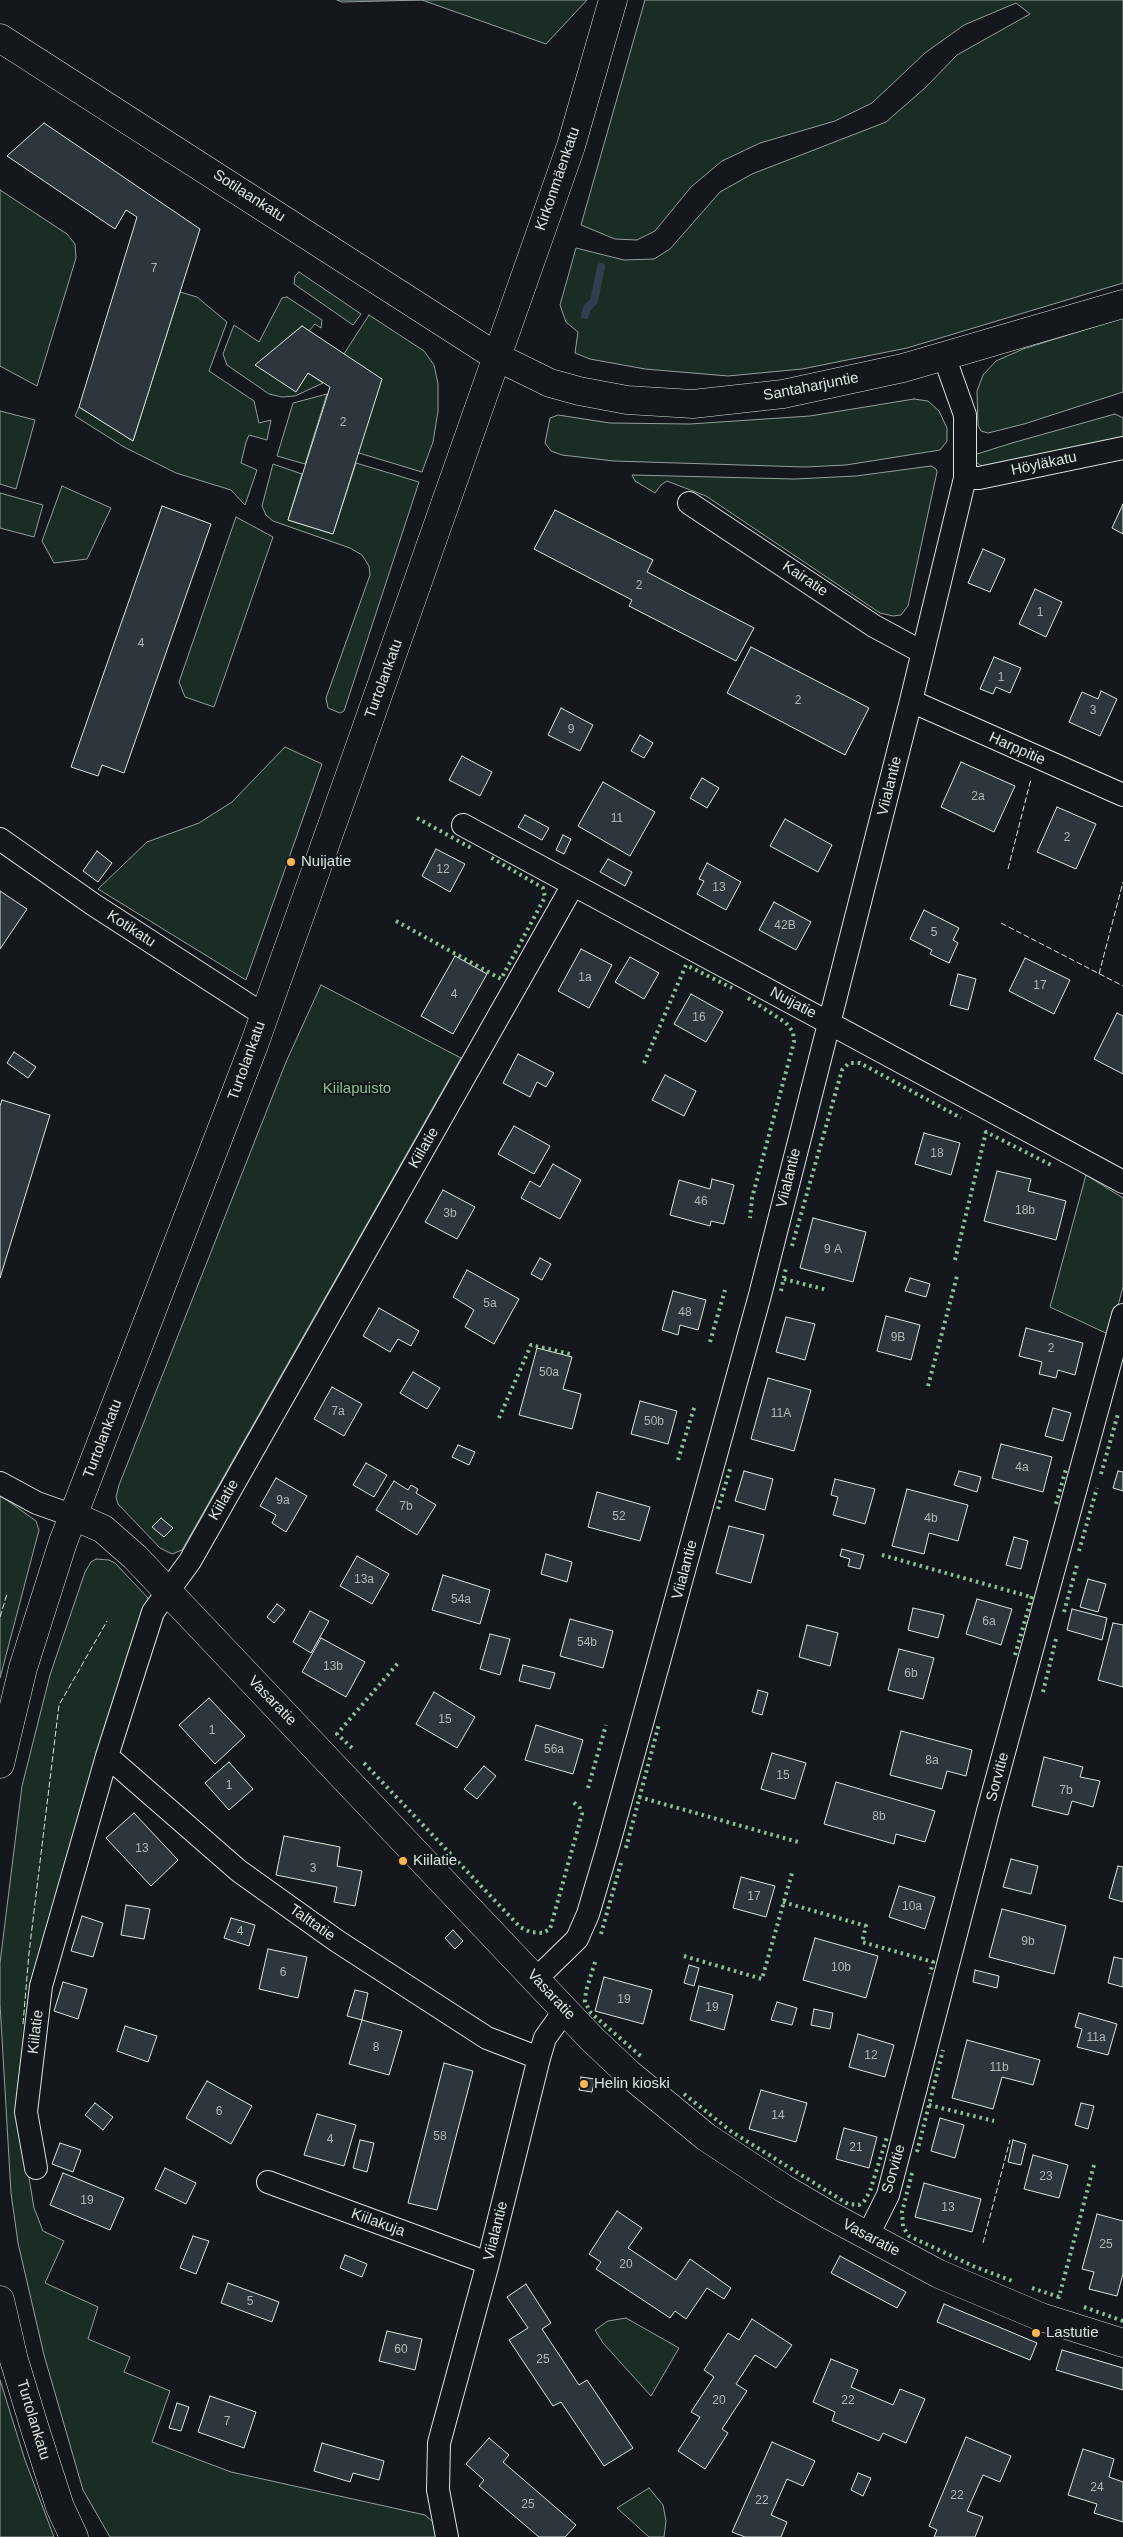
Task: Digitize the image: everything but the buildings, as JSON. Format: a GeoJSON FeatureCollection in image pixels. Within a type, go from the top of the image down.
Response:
{"type":"FeatureCollection","features":[{"type":"Feature","properties":{"kind":"main road","name":"Kirkonmäenkatu"},"geometry":{"type":"LineString","coordinates":[[497,357],[571,146],[613,0]]}},
{"type":"Feature","properties":{"kind":"main road","name":"Sotilaankatu"},"geometry":{"type":"LineString","coordinates":[[0,38],[497,357]]}},
{"type":"Feature","properties":{"kind":"main road","name":"Santaharjuntie"},"geometry":{"type":"LineString","coordinates":[[497,357],[550,383],[579,391],[627,400],[693,404],[783,394],[904,368],[1123,304]]}},
{"type":"Feature","properties":{"kind":"main road","name":"Turtolankatu"},"geometry":{"type":"LineString","coordinates":[[0,1764],[23,1668],[74,1516],[264,1015],[497,357]]}},
{"type":"Feature","properties":{"kind":"main road","name":"Vasaratie"},"geometry":{"type":"LineString","coordinates":[[74,1516],[110,1534],[167,1591],[565,2010],[628,2073],[706,2137],[783,2188],[868,2237],[985,2294],[1041,2316],[1123,2343]]}},
{"type":"Feature","properties":{"kind":"main road","name":"Turtolankatu"},"geometry":{"type":"LineString","coordinates":[[0,2300],[14,2360],[33,2421],[60,2507],[74,2537]]}},
{"type":"Feature","properties":{"kind":"street","name":"Viialantie"},"geometry":{"type":"LineString","coordinates":[[536,1979],[577,1939],[588,1914],[686,1567],[760,1295],[911,701],[965,478],[965,415],[944,356]]}},
{"type":"Feature","properties":{"kind":"street","name":"Höyläkatu"},"geometry":{"type":"LineString","coordinates":[[965,478],[979,478],[1123,448]]}},
{"type":"Feature","properties":{"kind":"street","name":"Kairatie"},"geometry":{"type":"LineString","coordinates":[[689,503],[874,626],[922,652]]}},
{"type":"Feature","properties":{"kind":"street","name":"Harppitie"},"geometry":{"type":"LineString","coordinates":[[911,701],[1123,796]]}},
{"type":"Feature","properties":{"kind":"street","name":"Nuijatie"},"geometry":{"type":"LineString","coordinates":[[463,825],[1123,1182]]}},
{"type":"Feature","properties":{"kind":"street","name":"Kotikatu"},"geometry":{"type":"LineString","coordinates":[[0,839],[94,905],[264,1015]]}},
{"type":"Feature","properties":{"kind":"street","name":"Kiilatie"},"geometry":{"type":"LineString","coordinates":[[36,2168],[26,2112],[41,1986],[107,1756],[149,1622],[156,1606],[190,1561],[574,885]]}},
{"type":"Feature","properties":{"kind":"street","name":"Sorvitie"},"geometry":{"type":"LineString","coordinates":[[868,2237],[888,2195],[988,1811],[1123,1315]]}},
{"type":"Feature","properties":{"kind":"street"},"geometry":{"type":"LineString","coordinates":[[4,1492],[74,1516]]}},
{"type":"Feature","properties":{"kind":"street","name":"Talttatie"},"geometry":{"type":"LineString","coordinates":[[107,1756],[239,1871],[337,1941],[487,2038],[539,2058]]}},
{"type":"Feature","properties":{"kind":"street","name":"Viialantie"},"geometry":{"type":"LineString","coordinates":[[447,2537],[439,2503],[438,2456],[442,2428],[488,2263],[539,2058],[545,2038],[565,2010]]}},
{"type":"Feature","properties":{"kind":"street","name":"Kiilakuja"},"geometry":{"type":"LineString","coordinates":[[268,2182],[488,2263]]}},
{"type":"Feature","properties":{"kind":"green space"},"geometry":{"type":"Polygon","coordinates":[[[337,0],[422,0],[342,2],[337,0]]]}},
{"type":"Feature","properties":{"kind":"green space"},"geometry":{"type":"Polygon","coordinates":[[[422,0],[587,0],[546,44],[422,0]]]}},
{"type":"Feature","properties":{"kind":"green space"},"geometry":{"type":"Polygon","coordinates":[[[645,0],[1123,0],[1123,283],[907,348],[802,369],[728,376],[645,369],[590,359],[575,353],[578,332],[566,322],[560,305],[576,248],[624,260],[654,259],[670,249],[720,192],[752,174],[886,122],[925,88],[957,55],[1030,14],[1016,3],[964,25],[925,53],[872,103],[835,121],[760,143],[722,161],[691,187],[655,231],[637,240],[615,239],[581,225],[645,0]]]}},
{"type":"Feature","properties":{"kind":"green space"},"geometry":{"type":"Polygon","coordinates":[[[0,190],[67,234],[75,244],[76,258],[37,386],[0,366],[0,190]]]}},
{"type":"Feature","properties":{"kind":"green space"},"geometry":{"type":"Polygon","coordinates":[[[299,272],[361,314],[353,325],[294,284],[295,276],[299,272]]]}},
{"type":"Feature","properties":{"kind":"green space"},"geometry":{"type":"Polygon","coordinates":[[[180,292],[197,297],[227,322],[209,371],[254,401],[259,423],[271,420],[267,440],[249,435],[246,442],[241,463],[257,470],[245,505],[231,490],[176,473],[124,447],[75,416],[79,407],[133,441],[180,292]]]}},
{"type":"Feature","properties":{"kind":"green space"},"geometry":{"type":"Polygon","coordinates":[[[287,297],[322,320],[321,328],[315,324],[309,331],[302,326],[256,365],[296,391],[308,373],[323,383],[295,396],[282,397],[269,394],[227,365],[223,354],[234,325],[259,342],[282,298],[287,297]]]}},
{"type":"Feature","properties":{"kind":"green space"},"geometry":{"type":"Polygon","coordinates":[[[369,315],[424,351],[434,365],[438,384],[438,411],[433,442],[422,472],[359,453],[344,354],[369,315]]]}},
{"type":"Feature","properties":{"kind":"green space"},"geometry":{"type":"Polygon","coordinates":[[[1123,318],[1123,392],[1024,424],[988,433],[981,431],[978,425],[977,391],[983,375],[996,361],[1023,349],[1123,318]]]}},
{"type":"Feature","properties":{"kind":"green space"},"geometry":{"type":"Polygon","coordinates":[[[327,394],[305,464],[277,456],[293,403],[327,394]]]}},
{"type":"Feature","properties":{"kind":"green space"},"geometry":{"type":"Polygon","coordinates":[[[914,399],[928,401],[939,411],[947,428],[947,441],[940,450],[846,465],[805,467],[614,461],[562,455],[551,451],[545,443],[550,418],[558,415],[610,423],[690,424],[810,416],[914,399]]]}},
{"type":"Feature","properties":{"kind":"green space"},"geometry":{"type":"Polygon","coordinates":[[[0,411],[35,420],[16,489],[0,484],[0,411]]]}},
{"type":"Feature","properties":{"kind":"green space"},"geometry":{"type":"Polygon","coordinates":[[[1115,414],[1123,418],[1123,438],[992,469],[984,468],[972,459],[974,455],[1012,443],[1115,414]]]}},
{"type":"Feature","properties":{"kind":"green space"},"geometry":{"type":"Polygon","coordinates":[[[356,463],[419,482],[344,711],[340,713],[328,708],[326,698],[370,575],[369,566],[362,555],[350,548],[273,521],[266,515],[262,506],[273,464],[302,474],[288,520],[333,534],[356,463]]]}},
{"type":"Feature","properties":{"kind":"green space"},"geometry":{"type":"Polygon","coordinates":[[[931,466],[937,472],[908,606],[901,615],[893,616],[880,613],[706,496],[667,481],[655,493],[635,481],[632,475],[795,479],[856,476],[931,466]]]}},
{"type":"Feature","properties":{"kind":"green space"},"geometry":{"type":"Polygon","coordinates":[[[62,486],[111,508],[87,559],[54,563],[42,541],[62,486]]]}},
{"type":"Feature","properties":{"kind":"green space"},"geometry":{"type":"Polygon","coordinates":[[[0,493],[43,505],[34,537],[0,528],[0,493]]]}},
{"type":"Feature","properties":{"kind":"green space"},"geometry":{"type":"Polygon","coordinates":[[[236,517],[273,537],[214,707],[185,697],[179,682],[236,517]]]}},
{"type":"Feature","properties":{"kind":"green space"},"geometry":{"type":"Polygon","coordinates":[[[285,747],[322,764],[246,980],[98,889],[147,842],[199,823],[232,802],[285,747]]]}},
{"type":"Feature","properties":{"kind":"green space","name":"Kiilapuisto"},"geometry":{"type":"Polygon","coordinates":[[[321,985],[461,1058],[182,1550],[172,1554],[160,1548],[118,1504],[116,1497],[119,1485],[286,1062],[321,985]]]}},
{"type":"Feature","properties":{"kind":"green space"},"geometry":{"type":"Polygon","coordinates":[[[1086,1175],[1123,1198],[1123,1287],[1110,1335],[1050,1307],[1086,1175]]]}},
{"type":"Feature","properties":{"kind":"green space"},"geometry":{"type":"Polygon","coordinates":[[[0,1495],[36,1521],[39,1530],[0,1678],[0,1495]]]}},
{"type":"Feature","properties":{"kind":"green space"},"geometry":{"type":"Polygon","coordinates":[[[96,1559],[109,1560],[115,1563],[148,1598],[98,1759],[19,2117],[34,2208],[43,2231],[64,2241],[45,2283],[98,2307],[88,2339],[130,2357],[124,2372],[170,2391],[152,2442],[231,2472],[425,2515],[434,2523],[439,2537],[110,2537],[83,2490],[44,2355],[18,2243],[11,2193],[0,2004],[0,1963],[22,1786],[50,1675],[85,1572],[91,1562],[96,1559]]]}},
{"type":"Feature","properties":{"kind":"green space"},"geometry":{"type":"Polygon","coordinates":[[[626,2318],[679,2348],[651,2396],[603,2343],[595,2330],[608,2321],[626,2318]]]}},
{"type":"Feature","properties":{"kind":"green space"},"geometry":{"type":"Polygon","coordinates":[[[0,2380],[25,2460],[54,2537],[0,2537],[0,2380]]]}},
{"type":"Feature","properties":{"kind":"green space"},"geometry":{"type":"Polygon","coordinates":[[[649,2488],[663,2505],[666,2521],[664,2537],[649,2537],[617,2508],[649,2488]]]}},
{"type":"Feature","properties":{"kind":"waterway"},"geometry":{"type":"LineString","coordinates":[[585,315],[587,308],[594,301],[601,267]]}},
{"type":"Feature","properties":{"kind":"hedge"},"geometry":{"type":"LineString","coordinates":[[417,818],[473,849]]}},
{"type":"Feature","properties":{"kind":"hedge"},"geometry":{"type":"LineString","coordinates":[[396,921],[501,979],[545,897],[543,888],[490,857]]}},
{"type":"Feature","properties":{"kind":"hedge"},"geometry":{"type":"LineString","coordinates":[[644,1063],[686,965],[732,988]]}},
{"type":"Feature","properties":{"kind":"hedge"},"geometry":{"type":"LineString","coordinates":[[748,998],[786,1023],[793,1032],[794,1042],[752,1198],[750,1218]]}},
{"type":"Feature","properties":{"kind":"hedge"},"geometry":{"type":"LineString","coordinates":[[792,1246],[842,1070],[849,1063],[860,1063],[961,1118]]}},
{"type":"Feature","properties":{"kind":"hedge"},"geometry":{"type":"LineString","coordinates":[[955,1260],[986,1132],[1053,1166]]}},
{"type":"Feature","properties":{"kind":"hedge"},"geometry":{"type":"LineString","coordinates":[[781,1291],[786,1268]]}},
{"type":"Feature","properties":{"kind":"hedge"},"geometry":{"type":"LineString","coordinates":[[928,1386],[957,1276]]}},
{"type":"Feature","properties":{"kind":"hedge"},"geometry":{"type":"LineString","coordinates":[[784,1279],[827,1290]]}},
{"type":"Feature","properties":{"kind":"hedge"},"geometry":{"type":"LineString","coordinates":[[710,1342],[725,1290]]}},
{"type":"Feature","properties":{"kind":"hedge"},"geometry":{"type":"LineString","coordinates":[[499,1418],[531,1345],[570,1354]]}},
{"type":"Feature","properties":{"kind":"hedge"},"geometry":{"type":"LineString","coordinates":[[678,1460],[695,1405]]}},
{"type":"Feature","properties":{"kind":"hedge"},"geometry":{"type":"LineString","coordinates":[[1101,1474],[1118,1414]]}},
{"type":"Feature","properties":{"kind":"hedge"},"geometry":{"type":"LineString","coordinates":[[718,1509],[731,1466]]}},
{"type":"Feature","properties":{"kind":"hedge"},"geometry":{"type":"LineString","coordinates":[[1056,1504],[1066,1469]]}},
{"type":"Feature","properties":{"kind":"hedge"},"geometry":{"type":"LineString","coordinates":[[1079,1551],[1097,1488]]}},
{"type":"Feature","properties":{"kind":"hedge"},"geometry":{"type":"LineString","coordinates":[[882,1555],[1031,1597]]}},
{"type":"Feature","properties":{"kind":"hedge"},"geometry":{"type":"LineString","coordinates":[[1064,1612],[1077,1565]]}},
{"type":"Feature","properties":{"kind":"hedge"},"geometry":{"type":"LineString","coordinates":[[1015,1655],[1033,1593]]}},
{"type":"Feature","properties":{"kind":"hedge"},"geometry":{"type":"LineString","coordinates":[[1043,1692],[1056,1639]]}},
{"type":"Feature","properties":{"kind":"hedge"},"geometry":{"type":"LineString","coordinates":[[352,1748],[337,1734],[399,1662]]}},
{"type":"Feature","properties":{"kind":"hedge"},"geometry":{"type":"LineString","coordinates":[[626,1848],[659,1724]]}},
{"type":"Feature","properties":{"kind":"hedge"},"geometry":{"type":"LineString","coordinates":[[588,1788],[606,1725]]}},
{"type":"Feature","properties":{"kind":"hedge"},"geometry":{"type":"LineString","coordinates":[[364,1763],[520,1927],[530,1932],[543,1933],[550,1929],[582,1814],[580,1808],[572,1801]]}},
{"type":"Feature","properties":{"kind":"hedge"},"geometry":{"type":"LineString","coordinates":[[639,1797],[798,1842]]}},
{"type":"Feature","properties":{"kind":"hedge"},"geometry":{"type":"LineString","coordinates":[[601,1934],[621,1863]]}},
{"type":"Feature","properties":{"kind":"hedge"},"geometry":{"type":"LineString","coordinates":[[684,1956],[762,1979],[792,1873]]}},
{"type":"Feature","properties":{"kind":"hedge"},"geometry":{"type":"LineString","coordinates":[[783,1902],[866,1926],[862,1942],[933,1962],[930,1974]]}},
{"type":"Feature","properties":{"kind":"hedge"},"geometry":{"type":"LineString","coordinates":[[595,1962],[586,1991],[585,2002],[591,2013],[643,2058]]}},
{"type":"Feature","properties":{"kind":"hedge"},"geometry":{"type":"LineString","coordinates":[[917,2152],[943,2050]]}},
{"type":"Feature","properties":{"kind":"hedge"},"geometry":{"type":"LineString","coordinates":[[684,2094],[732,2132],[848,2204],[859,2205],[865,2200],[870,2191],[887,2137]]}},
{"type":"Feature","properties":{"kind":"hedge"},"geometry":{"type":"LineString","coordinates":[[929,2105],[994,2121]]}},
{"type":"Feature","properties":{"kind":"hedge"},"geometry":{"type":"LineString","coordinates":[[1032,2288],[1059,2297],[1094,2165]]}},
{"type":"Feature","properties":{"kind":"hedge"},"geometry":{"type":"LineString","coordinates":[[912,2173],[902,2212],[903,2227],[909,2236],[973,2266],[1015,2282]]}},
{"type":"Feature","properties":{"kind":"hedge"},"geometry":{"type":"LineString","coordinates":[[1084,2307],[1123,2321]]}},
{"type":"Feature","properties":{"kind":"fence"},"geometry":{"type":"LineString","coordinates":[[1008,869],[1031,779]]}},
{"type":"Feature","properties":{"kind":"fence"},"geometry":{"type":"LineString","coordinates":[[1099,974],[1123,882]]}},
{"type":"Feature","properties":{"kind":"fence"},"geometry":{"type":"LineString","coordinates":[[1001,923],[1123,986]]}},
{"type":"Feature","properties":{"kind":"fence"},"geometry":{"type":"LineString","coordinates":[[0,1617],[7,1594]]}},
{"type":"Feature","properties":{"kind":"fence"},"geometry":{"type":"LineString","coordinates":[[23,2024],[29,1953],[59,1705],[107,1621]]}},
{"type":"Feature","properties":{"kind":"fence"},"geometry":{"type":"LineString","coordinates":[[983,2243],[1010,2140]]}},
{"type":"Feature","properties":{"kind":"place","name":"Nuijatie"},"geometry":{"type":"Point","coordinates":[291,862]}},
{"type":"Feature","properties":{"kind":"place","name":"Kiilatie"},"geometry":{"type":"Point","coordinates":[403,1861]}},
{"type":"Feature","properties":{"kind":"place","name":"Helin kioski"},"geometry":{"type":"Point","coordinates":[584,2084]}},
{"type":"Feature","properties":{"kind":"place","name":"Lastutie"},"geometry":{"type":"Point","coordinates":[1036,2333]}}]}
